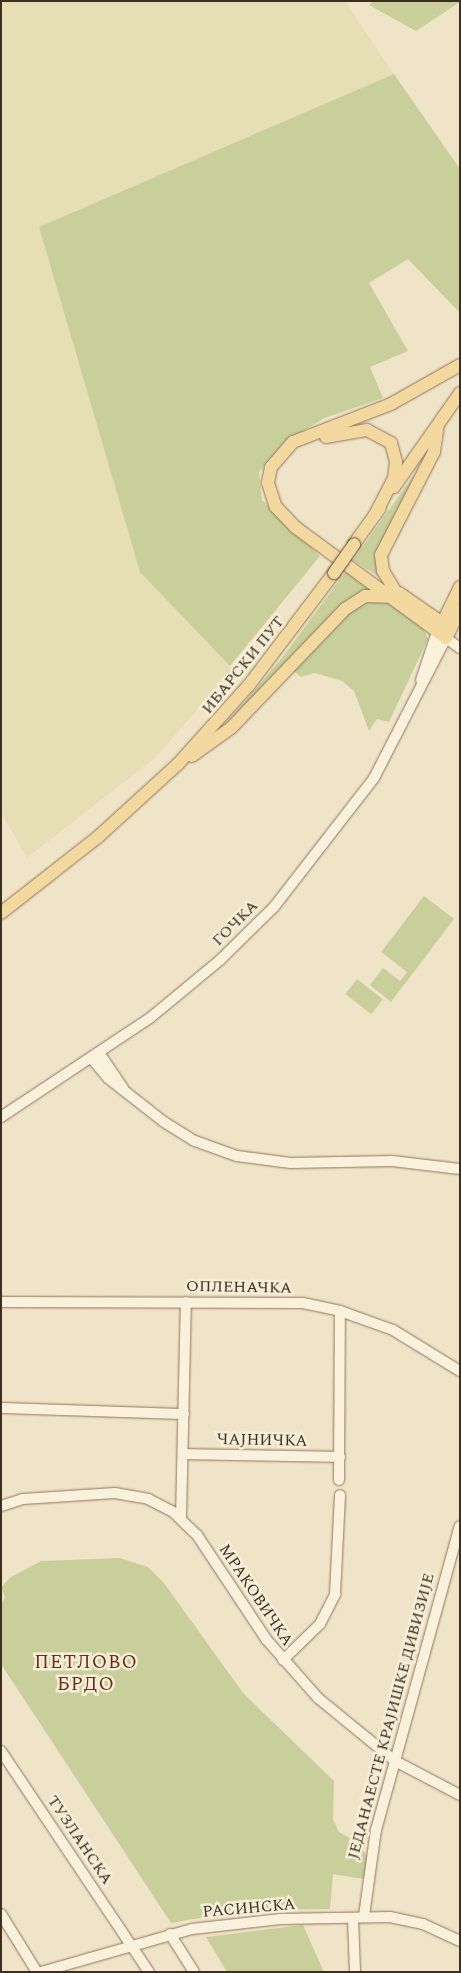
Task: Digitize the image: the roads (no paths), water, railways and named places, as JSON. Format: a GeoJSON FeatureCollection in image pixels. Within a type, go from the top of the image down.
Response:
{"type":"FeatureCollection","features":[{"type":"Feature","properties":{"kind":"main road"},"geometry":{"type":"LineString","coordinates":[[447,632],[283,516],[271,498],[269,475],[281,452],[300,438],[391,404],[460,365]]}},
{"type":"Feature","properties":{"kind":"main road","name":"ИБАРСКИ ПУТ"},"geometry":{"type":"LineString","coordinates":[[1,913],[91,843],[178,764],[244,692],[334,573],[460,393]]}},
{"type":"Feature","properties":{"kind":"main road"},"geometry":{"type":"LineString","coordinates":[[393,594],[382,571],[381,555],[434,452],[438,425]]}},
{"type":"Feature","properties":{"kind":"main road"},"geometry":{"type":"LineString","coordinates":[[375,515],[394,478],[396,462],[391,444],[379,434],[357,430],[331,435],[297,449],[279,468],[277,492],[293,517],[393,594]]}},
{"type":"Feature","properties":{"kind":"main road"},"geometry":{"type":"LineString","coordinates":[[447,632],[460,587]]}},
{"type":"Feature","properties":{"kind":"main road"},"geometry":{"type":"LineString","coordinates":[[178,764],[231,728],[351,604],[372,594],[393,594]]}},
{"type":"Feature","properties":{"kind":"main road"},"geometry":{"type":"LineString","coordinates":[[447,632],[460,609]]}},
{"type":"Feature","properties":{"kind":"street"},"geometry":{"type":"LineString","coordinates":[[447,632],[460,648]]}},
{"type":"Feature","properties":{"kind":"street","name":"ГОЧКА"},"geometry":{"type":"LineString","coordinates":[[1,1117],[96,1057],[216,964],[288,892],[374,778],[447,632]]}},
{"type":"Feature","properties":{"kind":"street"},"geometry":{"type":"LineString","coordinates":[[96,1057],[123,1088],[183,1134],[237,1156],[292,1163],[392,1162],[460,1169]]}},
{"type":"Feature","properties":{"kind":"street","name":"ОПЛЕНАЧКА"},"geometry":{"type":"LineString","coordinates":[[1,1302],[288,1302],[340,1311],[393,1330],[460,1371]]}},
{"type":"Feature","properties":{"kind":"street"},"geometry":{"type":"LineString","coordinates":[[181,1517],[184,1454],[186,1302]]}},
{"type":"Feature","properties":{"kind":"street"},"geometry":{"type":"LineString","coordinates":[[339,1480],[340,1311]]}},
{"type":"Feature","properties":{"kind":"street"},"geometry":{"type":"LineString","coordinates":[[1,1408],[184,1414]]}},
{"type":"Feature","properties":{"kind":"street","name":"ЧАЈНИЧКА"},"geometry":{"type":"LineString","coordinates":[[184,1454],[340,1457]]}},
{"type":"Feature","properties":{"kind":"street","name":"МРАКОВИЧКА"},"geometry":{"type":"LineString","coordinates":[[1,1506],[23,1499],[115,1493],[148,1499],[181,1517],[283,1660],[333,1712],[395,1761],[460,1795]]}},
{"type":"Feature","properties":{"kind":"street"},"geometry":{"type":"LineString","coordinates":[[283,1660],[320,1624],[335,1594],[340,1495]]}},
{"type":"Feature","properties":{"kind":"street","name":"ЈЕДАНАЕСТЕ КРАЈИШКЕ ДИВИЗИЈЕ"},"geometry":{"type":"LineString","coordinates":[[364,1916],[369,1858],[460,1526]]}},
{"type":"Feature","properties":{"kind":"street","name":"ТУЗЛАНСКА"},"geometry":{"type":"LineString","coordinates":[[1,1751],[149,1972]]}},
{"type":"Feature","properties":{"kind":"street"},"geometry":{"type":"LineString","coordinates":[[1,1914],[37,1972]]}},
{"type":"Feature","properties":{"kind":"street","name":"РАСИНСКА"},"geometry":{"type":"LineString","coordinates":[[41,1972],[170,1934],[257,1921],[353,1919],[364,1916],[411,1921],[460,1941]]}},
{"type":"Feature","properties":{"kind":"street"},"geometry":{"type":"LineString","coordinates":[[353,1919],[355,1972]]}},
{"type":"Feature","properties":{"kind":"street"},"geometry":{"type":"LineString","coordinates":[[170,1934],[194,1972]]}},
{"type":"Feature","properties":{"kind":"district","name":"ПЕТЛОВО БРДО"},"geometry":{"type":"Point","coordinates":[86,1674]}}]}
